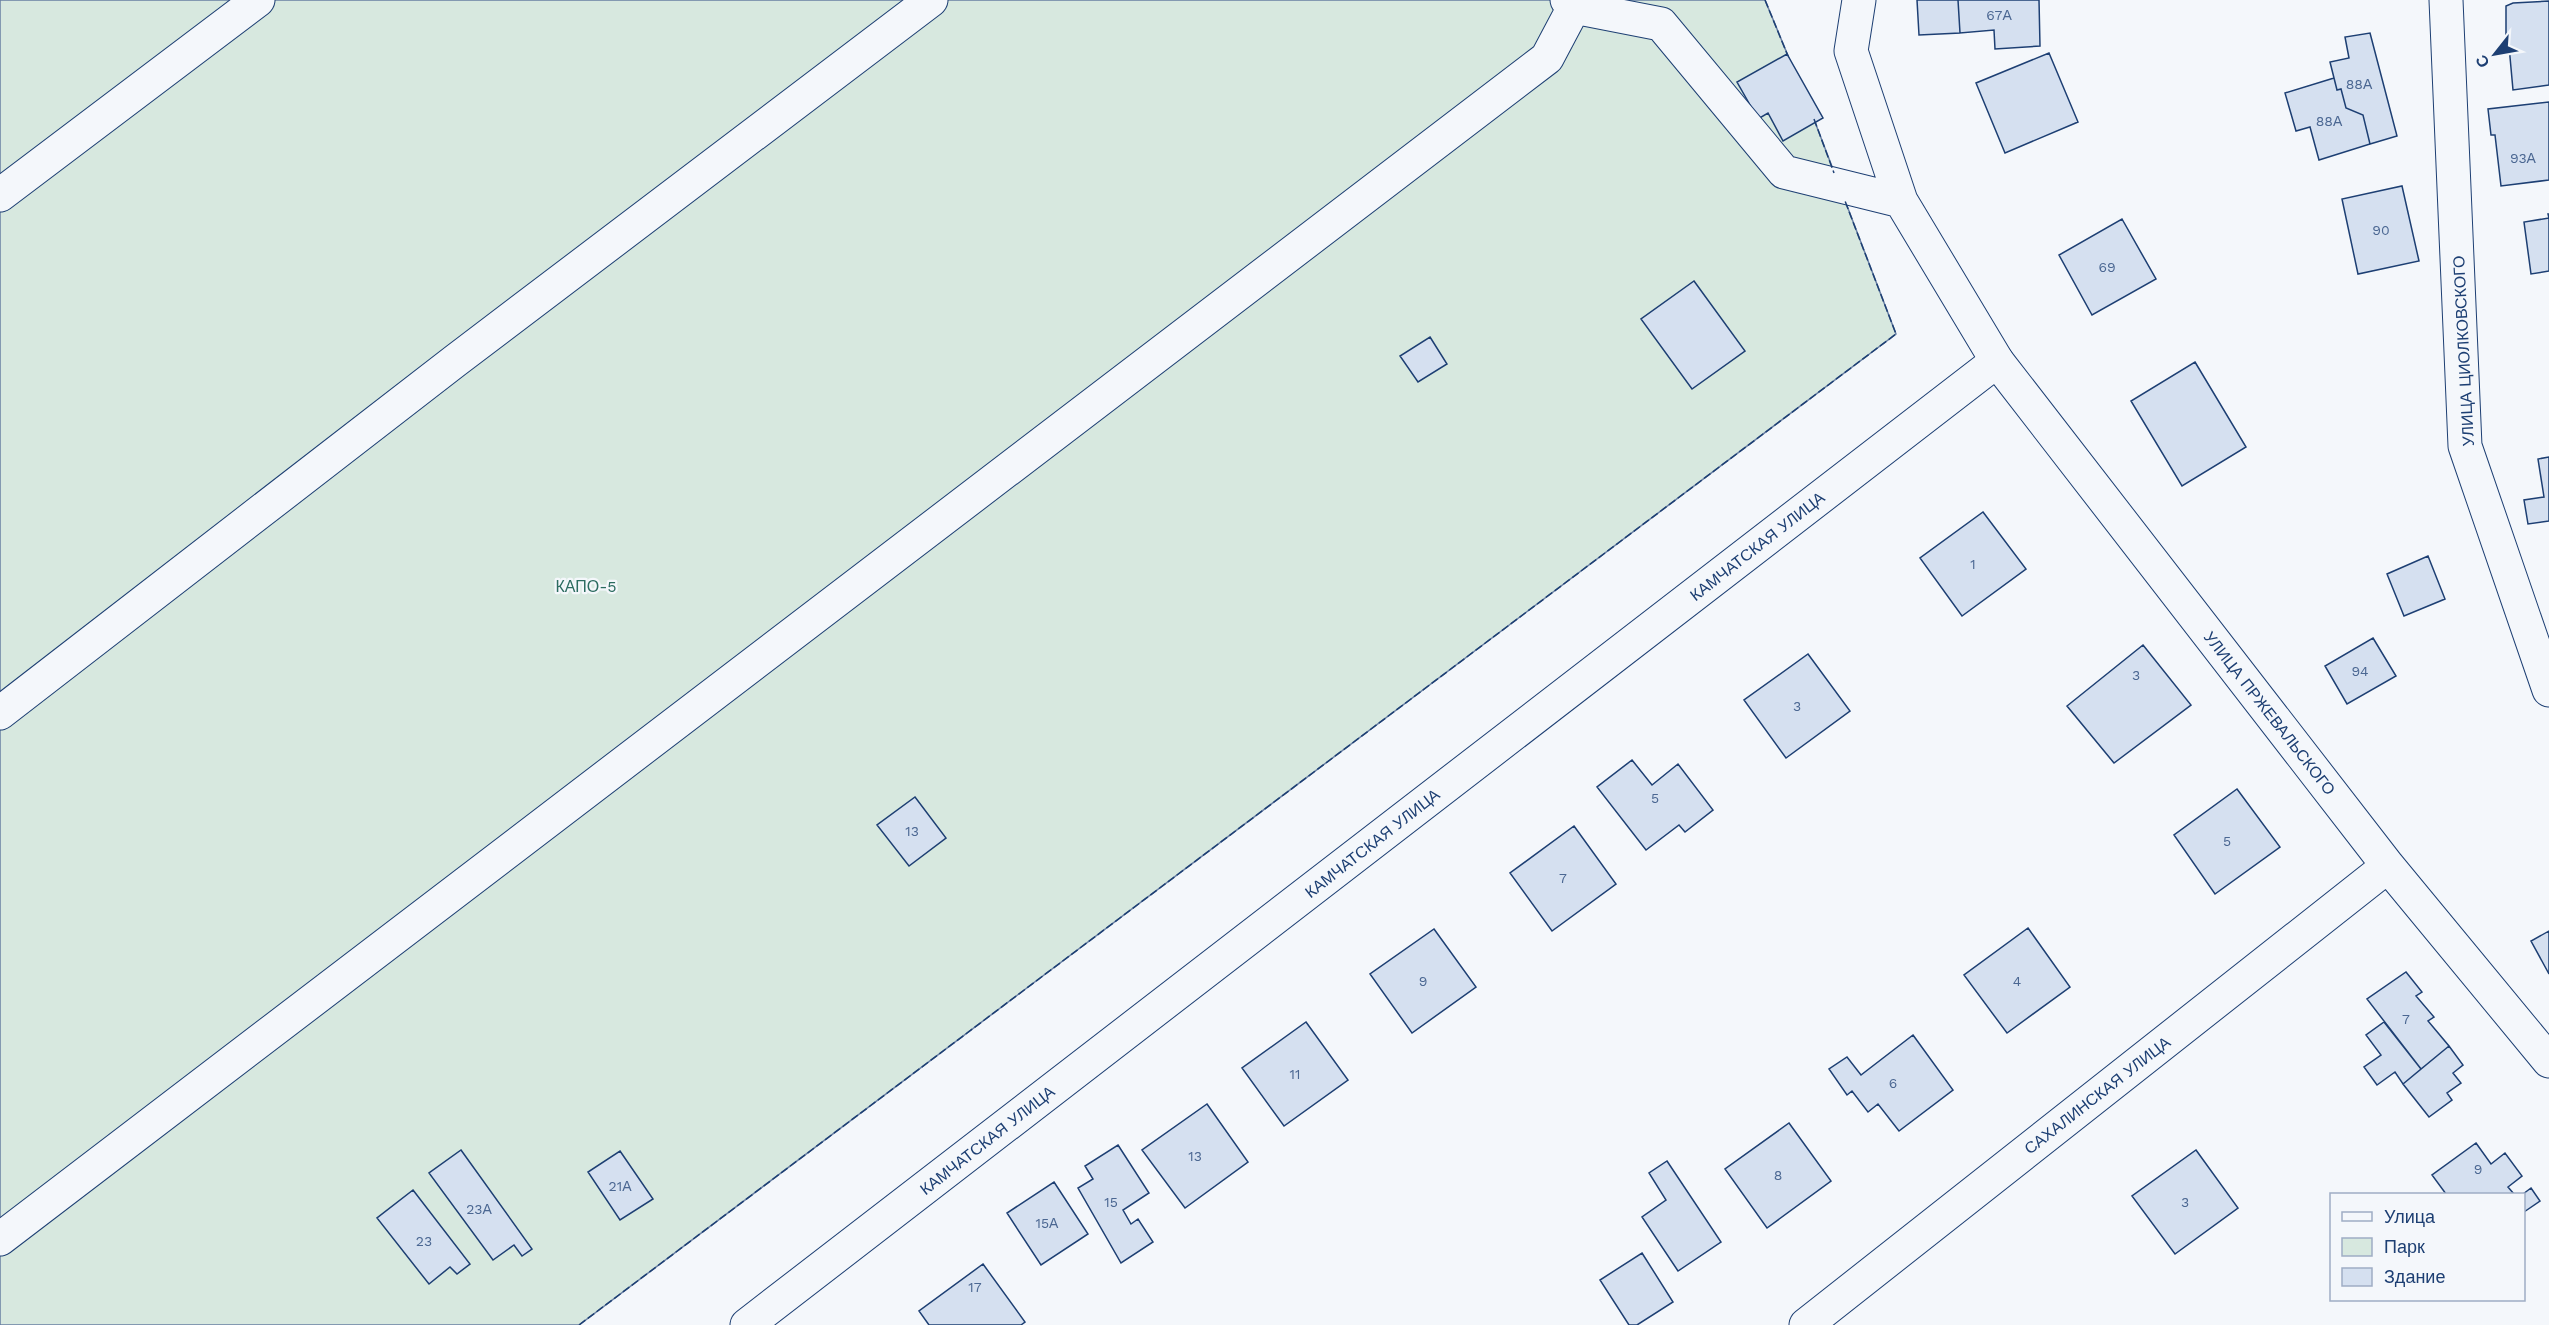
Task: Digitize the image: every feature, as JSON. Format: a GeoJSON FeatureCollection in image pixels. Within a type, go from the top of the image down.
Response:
{"type":"FeatureCollection","features":[{"type":"Feature","properties":{"kind":"main road"},"geometry":{"type":"LineString","coordinates":[[0,195],[258,0]]}},
{"type":"Feature","properties":{"kind":"main road"},"geometry":{"type":"LineString","coordinates":[[0,713],[455,361],[932,0]]}},
{"type":"Feature","properties":{"kind":"main road"},"geometry":{"type":"LineString","coordinates":[[1859,0],[1851,51],[1901,201],[1997,361]]}},
{"type":"Feature","properties":{"kind":"main road","name":"УЛИЦА ЦИОЛКОВСКОГО"},"geometry":{"type":"LineString","coordinates":[[2446,0],[2466,446],[2546,670]]}},
{"type":"Feature","properties":{"kind":"main road"},"geometry":{"type":"LineString","coordinates":[[0,1239],[1547,58],[1571,3],[1661,24],[1784,172],[1901,201]]}},
{"type":"Feature","properties":{"kind":"main road","name":"УЛИЦА ПРЖЕВАЛЬСКОГО"},"geometry":{"type":"LineString","coordinates":[[1997,361],[2388,866],[2549,1061]]}},
{"type":"Feature","properties":{"kind":"main road","name":"КАМЧАТСКАЯ УЛИЦА"},"geometry":{"type":"LineString","coordinates":[[747,1325],[1997,361]]}},
{"type":"Feature","properties":{"kind":"main road","name":"САХАЛИНСКАЯ УЛИЦА"},"geometry":{"type":"LineString","coordinates":[[1806,1325],[2388,866]]}},
{"type":"Feature","properties":{"kind":"green space","name":"КАПО-5"},"geometry":{"type":"Polygon","coordinates":[[[0,0],[1765,0],[1810,109],[1896,334],[579,1325],[0,1325],[0,0]]]}},
{"type":"Feature","properties":{"kind":"building"},"geometry":{"type":"Polygon","coordinates":[[[1917,0],[1958,0],[1960,33],[1919,35],[1917,0]]]}},
{"type":"Feature","properties":{"kind":"building"},"geometry":{"type":"Polygon","coordinates":[[[1958,0],[2039,0],[2040,46],[1995,49],[1994,30],[1960,33],[1958,0]]]}},
{"type":"Feature","properties":{"kind":"building"},"geometry":{"type":"Polygon","coordinates":[[[2549,1],[2549,85],[2513,90],[2508,35],[2506,35],[2506,6],[2513,3],[2549,1]]]}},
{"type":"Feature","properties":{"kind":"building"},"geometry":{"type":"Polygon","coordinates":[[[2370,33],[2397,136],[2370,144],[2363,115],[2346,108],[2341,89],[2337,90],[2330,62],[2349,58],[2345,37],[2370,33]]]}},
{"type":"Feature","properties":{"kind":"building"},"geometry":{"type":"Polygon","coordinates":[[[2049,53],[2078,122],[2005,153],[1976,83],[2049,53]]]}},
{"type":"Feature","properties":{"kind":"building"},"geometry":{"type":"Polygon","coordinates":[[[1787,54],[1823,118],[1783,141],[1768,113],[1758,119],[1737,82],[1787,54]]]}},
{"type":"Feature","properties":{"kind":"building"},"geometry":{"type":"Polygon","coordinates":[[[2334,78],[2337,90],[2341,89],[2346,108],[2363,115],[2370,144],[2319,160],[2310,127],[2296,131],[2285,93],[2334,78]]]}},
{"type":"Feature","properties":{"kind":"building"},"geometry":{"type":"Polygon","coordinates":[[[2549,102],[2549,180],[2501,186],[2495,135],[2491,135],[2488,109],[2549,102]]]}},
{"type":"Feature","properties":{"kind":"building"},"geometry":{"type":"Polygon","coordinates":[[[2402,186],[2419,261],[2358,274],[2342,199],[2402,186]]]}},
{"type":"Feature","properties":{"kind":"building"},"geometry":{"type":"Polygon","coordinates":[[[2549,218],[2549,271],[2531,274],[2524,222],[2549,218]]]}},
{"type":"Feature","properties":{"kind":"building"},"geometry":{"type":"Polygon","coordinates":[[[2122,219],[2156,279],[2092,315],[2059,255],[2122,219]]]}},
{"type":"Feature","properties":{"kind":"building"},"geometry":{"type":"Polygon","coordinates":[[[1694,281],[1745,351],[1692,389],[1641,319],[1694,281]]]}},
{"type":"Feature","properties":{"kind":"building"},"geometry":{"type":"Polygon","coordinates":[[[1430,337],[1447,364],[1418,382],[1400,356],[1430,337]]]}},
{"type":"Feature","properties":{"kind":"building"},"geometry":{"type":"Polygon","coordinates":[[[2195,362],[2246,447],[2182,486],[2131,401],[2195,362]]]}},
{"type":"Feature","properties":{"kind":"building"},"geometry":{"type":"Polygon","coordinates":[[[2549,457],[2549,521],[2528,524],[2524,500],[2544,497],[2538,459],[2549,457]]]}},
{"type":"Feature","properties":{"kind":"building"},"geometry":{"type":"Polygon","coordinates":[[[1983,512],[2026,569],[1962,616],[1920,558],[1983,512]]]}},
{"type":"Feature","properties":{"kind":"building"},"geometry":{"type":"Polygon","coordinates":[[[2428,556],[2445,599],[2404,616],[2387,574],[2428,556]]]}},
{"type":"Feature","properties":{"kind":"building"},"geometry":{"type":"Polygon","coordinates":[[[2373,638],[2396,676],[2347,704],[2325,666],[2373,638]]]}},
{"type":"Feature","properties":{"kind":"building"},"geometry":{"type":"Polygon","coordinates":[[[2143,645],[2191,705],[2114,763],[2067,706],[2143,645]]]}},
{"type":"Feature","properties":{"kind":"building"},"geometry":{"type":"Polygon","coordinates":[[[1808,654],[1850,711],[1786,758],[1744,700],[1808,654]]]}},
{"type":"Feature","properties":{"kind":"building"},"geometry":{"type":"Polygon","coordinates":[[[1632,760],[1652,785],[1678,764],[1713,810],[1685,832],[1679,825],[1646,850],[1597,787],[1632,760]]]}},
{"type":"Feature","properties":{"kind":"building"},"geometry":{"type":"Polygon","coordinates":[[[2237,789],[2280,847],[2215,894],[2174,835],[2237,789]]]}},
{"type":"Feature","properties":{"kind":"building"},"geometry":{"type":"Polygon","coordinates":[[[915,797],[946,838],[909,866],[877,825],[915,797]]]}},
{"type":"Feature","properties":{"kind":"building"},"geometry":{"type":"Polygon","coordinates":[[[1574,826],[1616,884],[1552,931],[1510,873],[1574,826]]]}},
{"type":"Feature","properties":{"kind":"building"},"geometry":{"type":"Polygon","coordinates":[[[2028,928],[2070,987],[2007,1033],[1964,975],[2028,928]]]}},
{"type":"Feature","properties":{"kind":"building"},"geometry":{"type":"Polygon","coordinates":[[[1434,929],[1476,987],[1412,1033],[1370,974],[1434,929]]]}},
{"type":"Feature","properties":{"kind":"building"},"geometry":{"type":"Polygon","coordinates":[[[2549,931],[2549,974],[2531,941],[2549,931]]]}},
{"type":"Feature","properties":{"kind":"building"},"geometry":{"type":"Polygon","coordinates":[[[2406,972],[2422,992],[2416,996],[2434,1017],[2428,1021],[2449,1046],[2421,1069],[2367,999],[2406,972]]]}},
{"type":"Feature","properties":{"kind":"building"},"geometry":{"type":"Polygon","coordinates":[[[1306,1022],[1348,1080],[1284,1126],[1242,1068],[1306,1022]]]}},
{"type":"Feature","properties":{"kind":"building"},"geometry":{"type":"Polygon","coordinates":[[[2384,1022],[2421,1069],[2403,1084],[2395,1072],[2377,1085],[2364,1067],[2381,1055],[2366,1035],[2384,1022]]]}},
{"type":"Feature","properties":{"kind":"building"},"geometry":{"type":"Polygon","coordinates":[[[1913,1035],[1953,1090],[1899,1131],[1878,1104],[1868,1112],[1852,1091],[1847,1095],[1829,1069],[1847,1057],[1861,1075],[1913,1035]]]}},
{"type":"Feature","properties":{"kind":"building"},"geometry":{"type":"Polygon","coordinates":[[[2449,1046],[2463,1065],[2453,1073],[2461,1083],[2447,1093],[2452,1100],[2429,1117],[2403,1084],[2449,1046]]]}},
{"type":"Feature","properties":{"kind":"building"},"geometry":{"type":"Polygon","coordinates":[[[1207,1104],[1248,1162],[1185,1208],[1142,1150],[1207,1104]]]}},
{"type":"Feature","properties":{"kind":"building"},"geometry":{"type":"Polygon","coordinates":[[[1789,1123],[1831,1181],[1767,1228],[1725,1169],[1789,1123]]]}},
{"type":"Feature","properties":{"kind":"building"},"geometry":{"type":"Polygon","coordinates":[[[2476,1143],[2491,1164],[2505,1153],[2522,1176],[2508,1187],[2513,1193],[2445,1193],[2432,1175],[2476,1143]]]}},
{"type":"Feature","properties":{"kind":"building"},"geometry":{"type":"Polygon","coordinates":[[[1118,1145],[1149,1193],[1123,1210],[1131,1224],[1138,1219],[1153,1242],[1121,1263],[1078,1188],[1093,1179],[1085,1166],[1118,1145]]]}},
{"type":"Feature","properties":{"kind":"building"},"geometry":{"type":"Polygon","coordinates":[[[461,1150],[532,1249],[522,1256],[514,1245],[493,1260],[429,1173],[461,1150]]]}},
{"type":"Feature","properties":{"kind":"building"},"geometry":{"type":"Polygon","coordinates":[[[2196,1150],[2238,1208],[2175,1254],[2132,1196],[2196,1150]]]}},
{"type":"Feature","properties":{"kind":"building"},"geometry":{"type":"Polygon","coordinates":[[[620,1151],[653,1199],[620,1220],[588,1172],[620,1151]]]}},
{"type":"Feature","properties":{"kind":"building"},"geometry":{"type":"Polygon","coordinates":[[[1667,1161],[1721,1242],[1678,1271],[1642,1217],[1666,1200],[1649,1173],[1667,1161]]]}},
{"type":"Feature","properties":{"kind":"building"},"geometry":{"type":"Polygon","coordinates":[[[1054,1182],[1088,1234],[1041,1265],[1007,1213],[1054,1182]]]}},
{"type":"Feature","properties":{"kind":"building"},"geometry":{"type":"Polygon","coordinates":[[[2531,1188],[2540,1201],[2525,1211],[2525,1193],[2531,1188]]]}},
{"type":"Feature","properties":{"kind":"building"},"geometry":{"type":"Polygon","coordinates":[[[413,1190],[470,1264],[457,1274],[450,1267],[429,1284],[377,1218],[413,1190]]]}},
{"type":"Feature","properties":{"kind":"building"},"geometry":{"type":"Polygon","coordinates":[[[1642,1253],[1673,1302],[1637,1325],[1629,1325],[1600,1280],[1642,1253]]]}},
{"type":"Feature","properties":{"kind":"building"},"geometry":{"type":"Polygon","coordinates":[[[983,1264],[1025,1322],[1021,1325],[929,1325],[919,1311],[983,1264]]]}},
{"type":"Feature","properties":{"kind":"fence"},"geometry":{"type":"LineString","coordinates":[[1765,0],[1788,56]]}},
{"type":"Feature","properties":{"kind":"fence"},"geometry":{"type":"LineString","coordinates":[[1814,119],[1834,173]]}},
{"type":"Feature","properties":{"kind":"fence"},"geometry":{"type":"LineString","coordinates":[[579,1325],[1896,334],[1845,201]]}}]}
